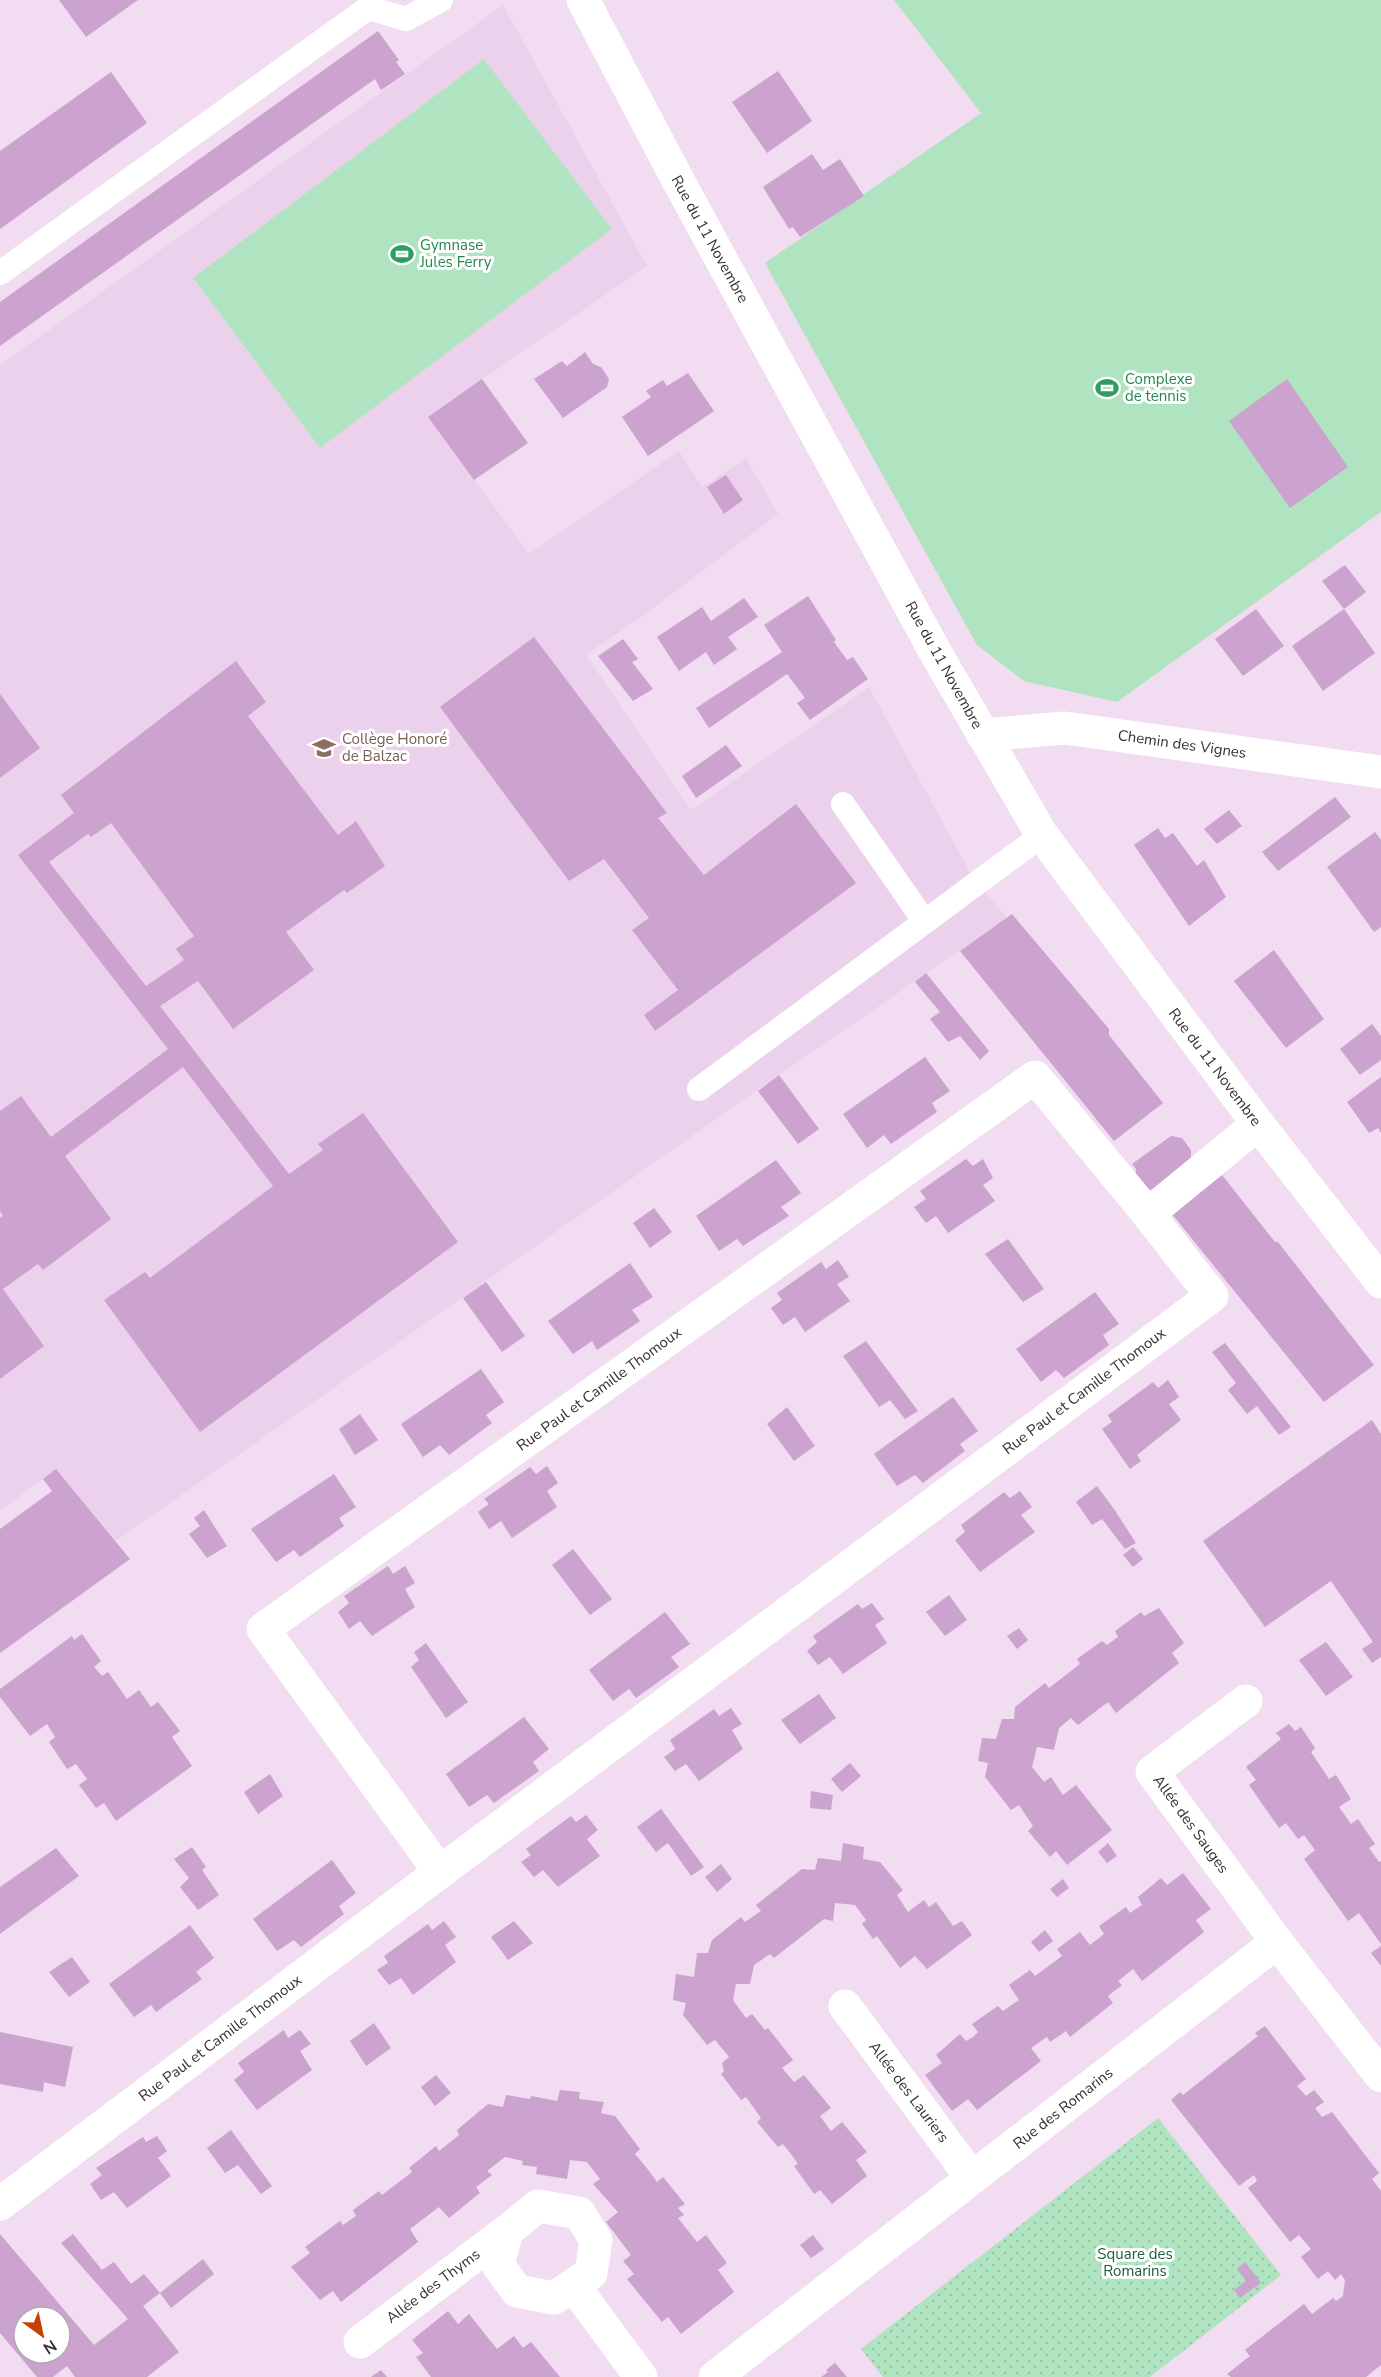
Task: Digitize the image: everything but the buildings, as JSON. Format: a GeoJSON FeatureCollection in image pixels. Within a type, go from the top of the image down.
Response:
{"type":"FeatureCollection","features":[{"type":"Feature","properties":{"kind":"street","name":"Rue du 11 Novembre"},"geometry":{"type":"LineString","coordinates":[[583,0],[680,184],[938,657],[1042,835],[1258,1124],[1381,1282]]}},
{"type":"Feature","properties":{"kind":"street","name":"Chemin des Vignes"},"geometry":{"type":"LineString","coordinates":[[983,735],[1065,728],[1381,772]]}},
{"type":"Feature","properties":{"kind":"street","name":"Rue Paul et Camille Thomoux"},"geometry":{"type":"LineString","coordinates":[[0,2205],[440,1872],[1212,1296],[1035,1077],[263,1629],[440,1872]]}},
{"type":"Feature","properties":{"kind":"street"},"geometry":{"type":"LineString","coordinates":[[1148,1214],[1258,1124]]}},
{"type":"Feature","properties":{"kind":"street","name":"Allée des Sauges"},"geometry":{"type":"LineString","coordinates":[[1246,1701],[1152,1772],[1277,1942]]}},
{"type":"Feature","properties":{"kind":"street"},"geometry":{"type":"LineString","coordinates":[[1277,1942],[1381,2076]]}},
{"type":"Feature","properties":{"kind":"street","name":"Rue des Romarins"},"geometry":{"type":"LineString","coordinates":[[715,2377],[1277,1942]]}},
{"type":"Feature","properties":{"kind":"street","name":"Allée des Lauriers"},"geometry":{"type":"LineString","coordinates":[[845,2007],[972,2178]]}},
{"type":"Feature","properties":{"kind":"street","name":"Allée des Thyms"},"geometry":{"type":"LineString","coordinates":[[360,2342],[538,2206],[579,2213],[596,2240],[591,2272],[554,2298],[517,2291],[498,2265],[507,2231]]}},
{"type":"Feature","properties":{"kind":"street"},"geometry":{"type":"LineString","coordinates":[[573,2285],[641,2377]]}},
{"type":"Feature","properties":{"kind":"lane"},"geometry":{"type":"LineString","coordinates":[[0,273],[366,4],[406,19],[441,0]]}},
{"type":"Feature","properties":{"kind":"lane"},"geometry":{"type":"LineString","coordinates":[[843,804],[925,922]]}},
{"type":"Feature","properties":{"kind":"lane"},"geometry":{"type":"LineString","coordinates":[[699,1089],[1042,835]]}},
{"type":"Feature","properties":{"kind":"shaded area","name":"Collège Honoré de Balzac"},"geometry":{"type":"Polygon","coordinates":[[[503,5],[647,266],[428,417],[529,554],[679,451],[702,487],[746,458],[778,514],[644,615],[586,655],[691,810],[869,687],[972,876],[1007,918],[779,1075],[116,1541],[56,1469],[0,1511],[0,365],[503,5]]]}},
{"type":"Feature","properties":{"kind":"green space","name":"Complexe de tennis"},"geometry":{"type":"Polygon","coordinates":[[[894,0],[1381,0],[1381,512],[1117,702],[1024,681],[977,645],[765,263],[981,113],[894,0]]]}},
{"type":"Feature","properties":{"kind":"green space","name":"Gymnase Jules Ferry"},"geometry":{"type":"Polygon","coordinates":[[[484,59],[612,229],[320,448],[193,278],[484,59]]]}},
{"type":"Feature","properties":{"kind":"green space","name":"Square des Romarins"},"geometry":{"type":"Polygon","coordinates":[[[1158,2118],[1281,2275],[1150,2377],[883,2377],[861,2349],[1158,2118]]]}},
{"type":"Feature","properties":{"kind":"place","name":"Gymnase Jules Ferry"},"geometry":{"type":"Point","coordinates":[402,254]}},
{"type":"Feature","properties":{"kind":"place","name":"Complexe de tennis"},"geometry":{"type":"Point","coordinates":[1107,388]}},
{"type":"Feature","properties":{"kind":"place","name":"Collège Honoré de Balzac"},"geometry":{"type":"Point","coordinates":[324,748]}}]}
